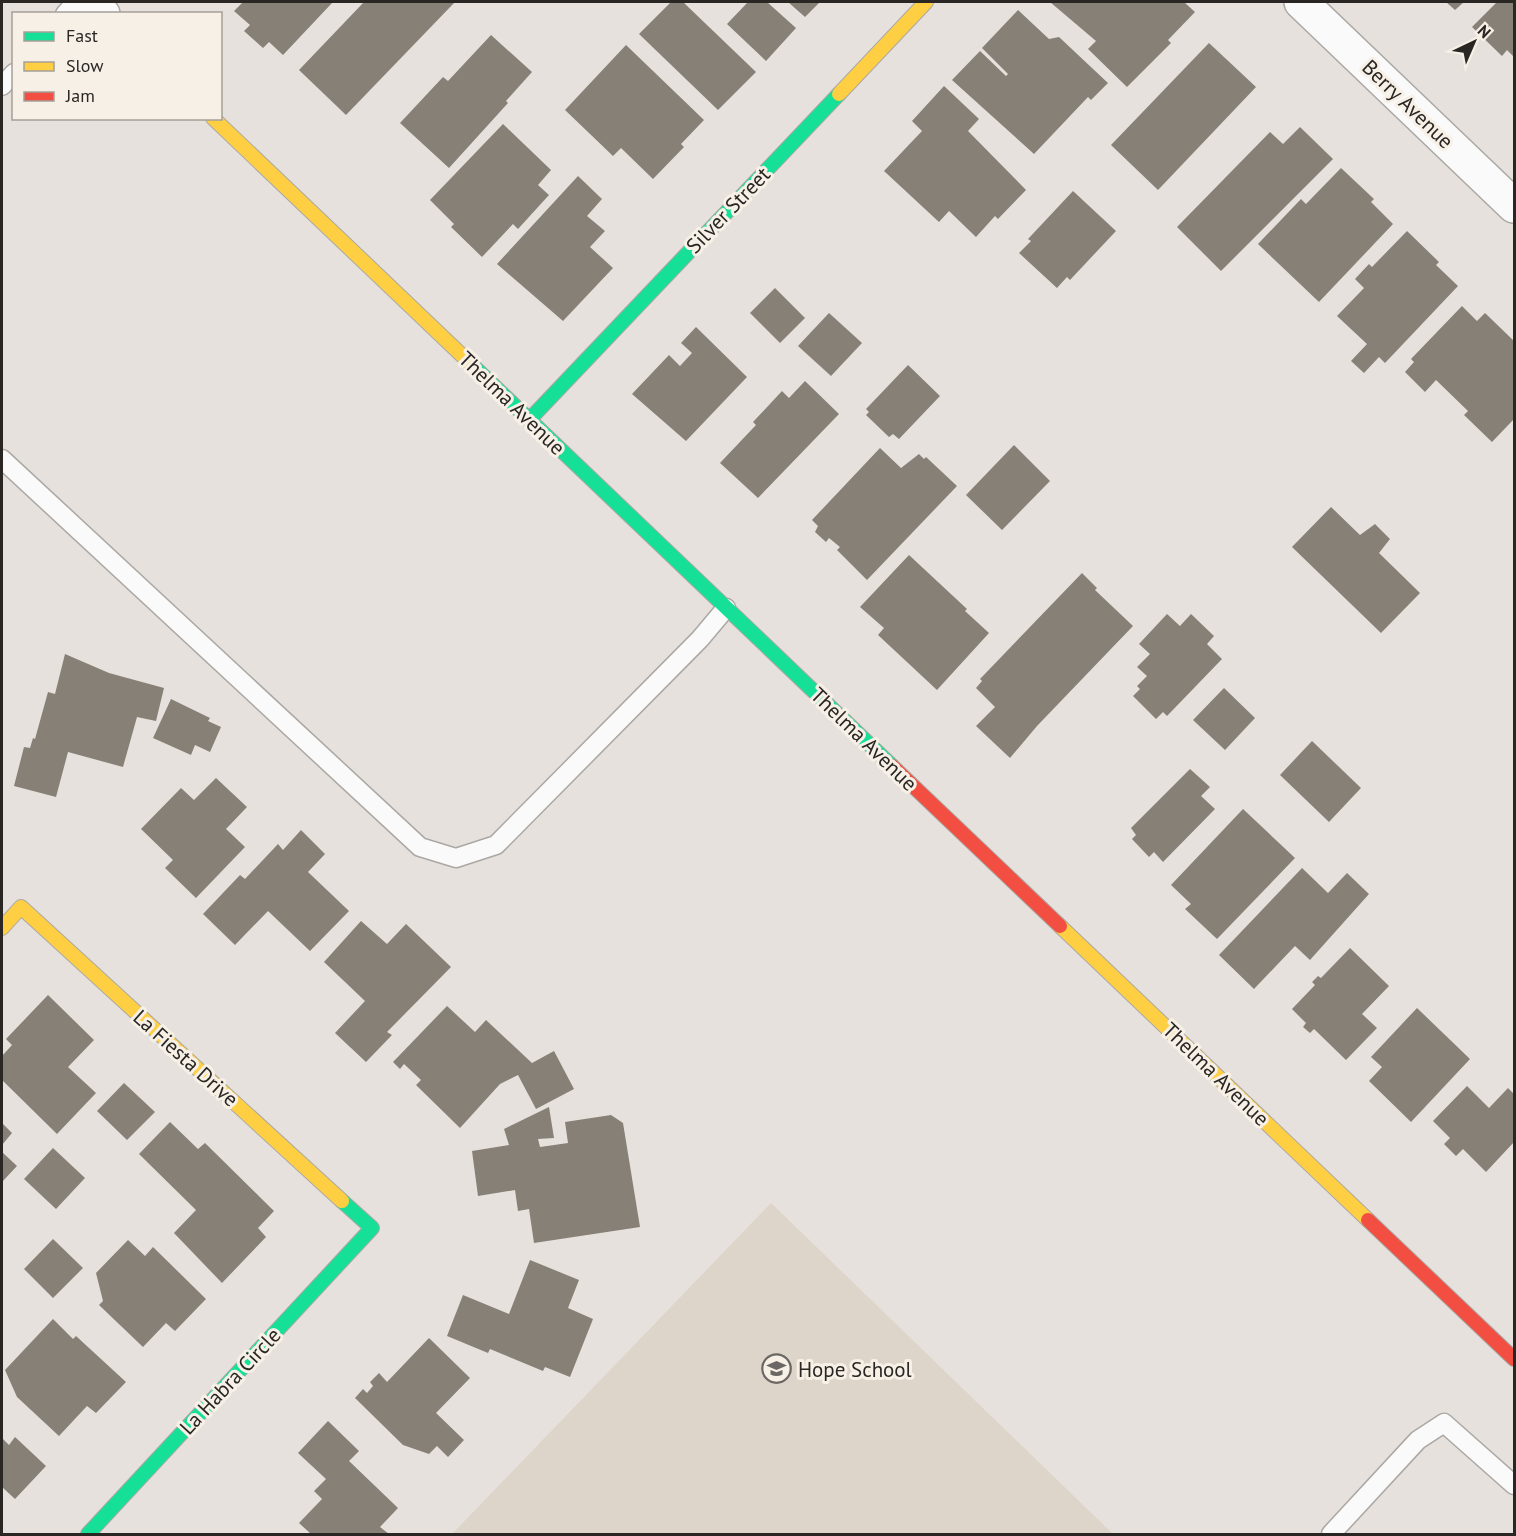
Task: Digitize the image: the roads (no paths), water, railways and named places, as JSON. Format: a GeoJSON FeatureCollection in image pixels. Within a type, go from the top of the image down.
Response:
{"type":"FeatureCollection","features":[{"type":"Feature","properties":{"kind":"street","name":"Silver Street"},"geometry":{"type":"LineString","coordinates":[[530,419],[926,2]]}},
{"type":"Feature","properties":{"kind":"street","name":"Berry Avenue"},"geometry":{"type":"LineString","coordinates":[[1301,2],[1515,206]]}},
{"type":"Feature","properties":{"kind":"street","name":"Thelma Avenue"},"geometry":{"type":"LineString","coordinates":[[215,120],[1515,1359]]}},
{"type":"Feature","properties":{"kind":"street","name":"La Fiesta Drive"},"geometry":{"type":"LineString","coordinates":[[2,928],[21,907],[372,1228]]}},
{"type":"Feature","properties":{"kind":"street","name":"La Habra Circle"},"geometry":{"type":"LineString","coordinates":[[88,1534],[372,1228]]}},
{"type":"Feature","properties":{"kind":"lane"},"geometry":{"type":"LineString","coordinates":[[2,459],[420,847],[456,858],[496,845],[700,639],[726,608]]}},
{"type":"Feature","properties":{"kind":"lane"},"geometry":{"type":"LineString","coordinates":[[1331,1534],[1418,1440],[1444,1423],[1515,1485]]}},
{"type":"Feature","properties":{"kind":"place","name":"Hope School"},"geometry":{"type":"Point","coordinates":[777,1369]}}]}
